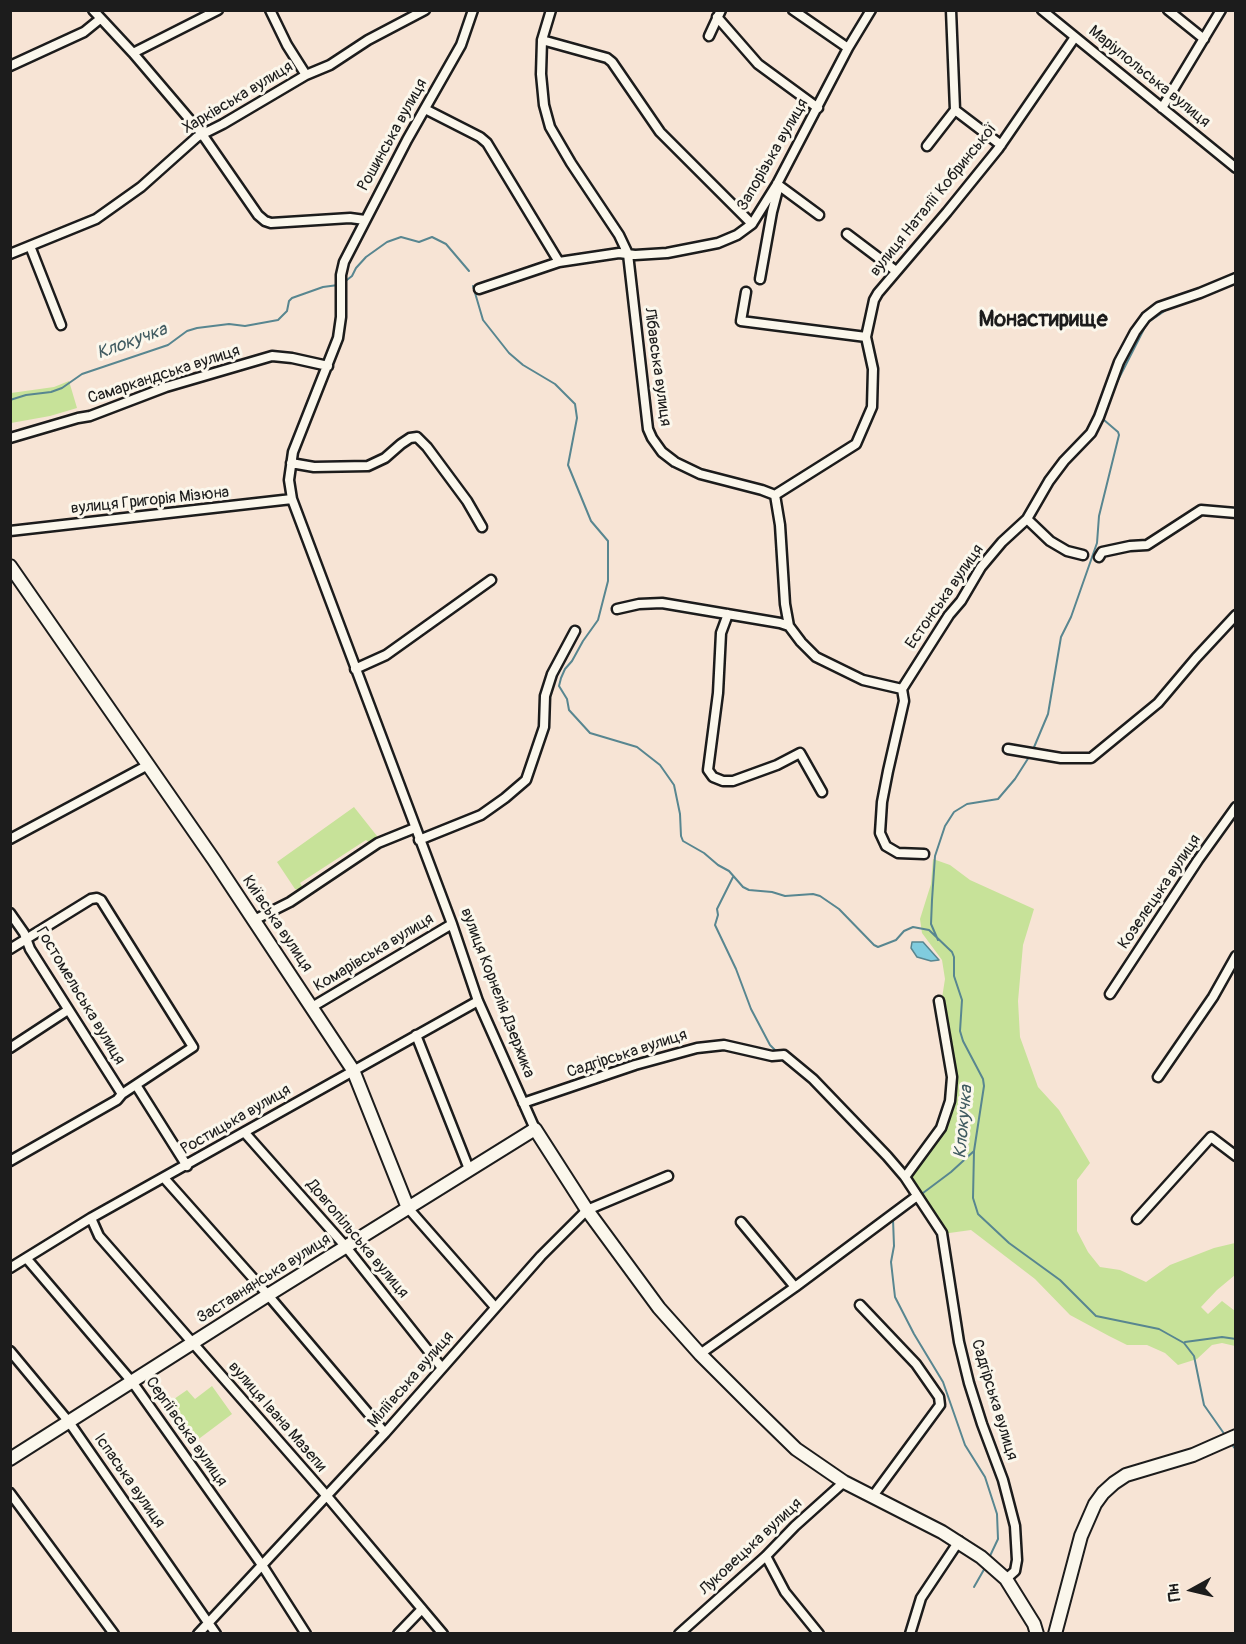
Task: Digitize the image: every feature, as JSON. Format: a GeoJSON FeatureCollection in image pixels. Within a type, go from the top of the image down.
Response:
{"type":"FeatureCollection","features":[{"type":"Feature","properties":{"kind":"street"},"geometry":{"type":"LineString","coordinates":[[93,10],[202,134],[264,221],[271,223],[350,218],[364,220]]}},
{"type":"Feature","properties":{"kind":"street"},"geometry":{"type":"LineString","coordinates":[[133,53],[218,10]]}},
{"type":"Feature","properties":{"kind":"street"},"geometry":{"type":"LineString","coordinates":[[270,10],[287,45],[306,75]]}},
{"type":"Feature","properties":{"kind":"street","name":"Харківська вулиця"},"geometry":{"type":"LineString","coordinates":[[10,254],[96,219],[141,187],[194,139],[425,10]]}},
{"type":"Feature","properties":{"kind":"street","name":"Рошинська вулиця"},"geometry":{"type":"LineString","coordinates":[[341,275],[344,262],[364,220],[461,45],[473,10]]}},
{"type":"Feature","properties":{"kind":"street"},"geometry":{"type":"LineString","coordinates":[[551,10],[542,40],[541,75],[544,105],[550,127],[571,163],[619,234],[628,254]]}},
{"type":"Feature","properties":{"kind":"street"},"geometry":{"type":"LineString","coordinates":[[793,10],[848,48]]}},
{"type":"Feature","properties":{"kind":"street","name":"Запорізька вулиця"},"geometry":{"type":"LineString","coordinates":[[479,290],[559,262],[619,253],[667,253],[718,243],[737,235],[752,224],[777,183],[848,48],[871,10]]}},
{"type":"Feature","properties":{"kind":"street"},"geometry":{"type":"LineString","coordinates":[[927,146],[955,110],[951,10]]}},
{"type":"Feature","properties":{"kind":"street"},"geometry":{"type":"LineString","coordinates":[[1168,10],[1204,39]]}},
{"type":"Feature","properties":{"kind":"street"},"geometry":{"type":"LineString","coordinates":[[1162,108],[1221,10]]}},
{"type":"Feature","properties":{"kind":"street","name":"Маріупольська вулиця"},"geometry":{"type":"LineString","coordinates":[[1047,12],[1236,168]]}},
{"type":"Feature","properties":{"kind":"street"},"geometry":{"type":"LineString","coordinates":[[709,36],[719,14],[758,63],[818,108]]}},
{"type":"Feature","properties":{"kind":"street"},"geometry":{"type":"LineString","coordinates":[[10,66],[84,32],[100,19]]}},
{"type":"Feature","properties":{"kind":"street","name":"вулиця Наталії Кобринської"},"geometry":{"type":"LineString","coordinates":[[775,495],[856,444],[872,407],[873,369],[866,337],[874,300],[1001,145],[1075,37]]}},
{"type":"Feature","properties":{"kind":"street"},"geometry":{"type":"LineString","coordinates":[[542,40],[607,58],[612,62],[660,132],[752,224]]}},
{"type":"Feature","properties":{"kind":"street"},"geometry":{"type":"LineString","coordinates":[[425,109],[480,137],[487,143],[559,262]]}},
{"type":"Feature","properties":{"kind":"street"},"geometry":{"type":"LineString","coordinates":[[955,110],[1001,145]]}},
{"type":"Feature","properties":{"kind":"street"},"geometry":{"type":"LineString","coordinates":[[777,183],[819,215]]}},
{"type":"Feature","properties":{"kind":"street"},"geometry":{"type":"LineString","coordinates":[[760,279],[778,189],[777,183]]}},
{"type":"Feature","properties":{"kind":"street"},"geometry":{"type":"LineString","coordinates":[[847,234],[896,271]]}},
{"type":"Feature","properties":{"kind":"street"},"geometry":{"type":"LineString","coordinates":[[30,246],[61,325]]}},
{"type":"Feature","properties":{"kind":"street","name":"Лібавська вулиця"},"geometry":{"type":"LineString","coordinates":[[628,254],[648,429],[652,438],[662,452],[675,462],[699,474],[775,495]]}},
{"type":"Feature","properties":{"kind":"street","name":"вулиця Корнелія Дзержика"},"geometry":{"type":"LineString","coordinates":[[341,275],[341,318],[338,338],[291,463],[289,480],[292,499],[452,924],[478,1000],[536,1129],[587,1210],[659,1308],[700,1353],[796,1449],[844,1482],[959,1541],[981,1557],[1006,1579],[1034,1624],[1037,1634]]}},
{"type":"Feature","properties":{"kind":"street","name":"Естонська вулиця"},"geometry":{"type":"LineString","coordinates":[[924,854],[898,853],[886,846],[880,833],[882,802],[904,701],[902,689],[981,567],[1002,542],[1027,519],[1049,480],[1091,433],[1119,362],[1146,318],[1159,307],[1236,278]]}},
{"type":"Feature","properties":{"kind":"street"},"geometry":{"type":"LineString","coordinates":[[746,292],[741,321],[866,337]]}},
{"type":"Feature","properties":{"kind":"street","name":"Самаркандська вулиця"},"geometry":{"type":"LineString","coordinates":[[10,438],[90,416],[166,387],[272,356],[328,366]]}},
{"type":"Feature","properties":{"kind":"street"},"geometry":{"type":"LineString","coordinates":[[291,463],[314,467],[368,466],[385,458],[410,438],[417,437],[467,501],[482,527]]}},
{"type":"Feature","properties":{"kind":"street"},"geometry":{"type":"LineString","coordinates":[[775,495],[789,626],[816,657],[863,680],[902,689]]}},
{"type":"Feature","properties":{"kind":"street","name":"вулиця Григорія Мізюна"},"geometry":{"type":"LineString","coordinates":[[10,531],[292,499]]}},
{"type":"Feature","properties":{"kind":"street"},"geometry":{"type":"LineString","coordinates":[[1099,557],[1102,552],[1146,545],[1201,510],[1236,513]]}},
{"type":"Feature","properties":{"kind":"street"},"geometry":{"type":"LineString","coordinates":[[1027,519],[1050,542],[1067,551],[1083,555]]}},
{"type":"Feature","properties":{"kind":"street","name":"Київська вулиця"},"geometry":{"type":"LineString","coordinates":[[10,566],[254,920],[353,1070],[408,1208],[495,1307]]}},
{"type":"Feature","properties":{"kind":"street"},"geometry":{"type":"LineString","coordinates":[[355,669],[386,654],[491,580]]}},
{"type":"Feature","properties":{"kind":"street"},"geometry":{"type":"LineString","coordinates":[[617,609],[639,604],[662,603],[789,626]]}},
{"type":"Feature","properties":{"kind":"street"},"geometry":{"type":"LineString","coordinates":[[728,614],[721,633],[718,693],[708,770],[712,777],[723,781],[733,781],[777,765],[800,753],[822,792]]}},
{"type":"Feature","properties":{"kind":"street"},"geometry":{"type":"LineString","coordinates":[[1008,749],[1061,758],[1091,758],[1158,703],[1236,615]]}},
{"type":"Feature","properties":{"kind":"street"},"geometry":{"type":"LineString","coordinates":[[419,840],[481,815],[526,780],[544,727],[544,696],[552,674],[575,631]]}},
{"type":"Feature","properties":{"kind":"street"},"geometry":{"type":"LineString","coordinates":[[10,838],[148,765]]}},
{"type":"Feature","properties":{"kind":"street","name":"Козелецька вулиця"},"geometry":{"type":"LineString","coordinates":[[1110,994],[1198,860],[1236,807]]}},
{"type":"Feature","properties":{"kind":"street"},"geometry":{"type":"LineString","coordinates":[[254,920],[290,902],[378,843],[414,828]]}},
{"type":"Feature","properties":{"kind":"street"},"geometry":{"type":"LineString","coordinates":[[10,949],[27,941],[91,899],[101,900],[193,1047],[122,1094],[117,1100],[10,1161]]}},
{"type":"Feature","properties":{"kind":"street","name":"Гостомельська вулиця"},"geometry":{"type":"LineString","coordinates":[[10,913],[122,1094]]}},
{"type":"Feature","properties":{"kind":"street","name":"Комарівська вулиця"},"geometry":{"type":"LineString","coordinates":[[312,1007],[452,924]]}},
{"type":"Feature","properties":{"kind":"street"},"geometry":{"type":"LineString","coordinates":[[1158,1077],[1213,997],[1236,956]]}},
{"type":"Feature","properties":{"kind":"street","name":"Ростицька вулиця"},"geometry":{"type":"LineString","coordinates":[[10,1268],[92,1218],[478,1000]]}},
{"type":"Feature","properties":{"kind":"street"},"geometry":{"type":"LineString","coordinates":[[905,1178],[941,1128],[950,1101],[952,1077],[939,1001]]}},
{"type":"Feature","properties":{"kind":"street"},"geometry":{"type":"LineString","coordinates":[[10,1048],[68,1010]]}},
{"type":"Feature","properties":{"kind":"street"},"geometry":{"type":"LineString","coordinates":[[416,1035],[469,1170]]}},
{"type":"Feature","properties":{"kind":"street","name":"Садгірська вулиця"},"geometry":{"type":"LineString","coordinates":[[523,1103],[635,1065],[697,1048],[724,1045],[772,1056],[784,1055],[813,1079],[869,1135],[905,1178],[942,1233],[959,1342],[969,1383],[1003,1480],[1015,1526],[1017,1560],[1015,1571],[1006,1579]]}},
{"type":"Feature","properties":{"kind":"street"},"geometry":{"type":"LineString","coordinates":[[136,1085],[187,1166]]}},
{"type":"Feature","properties":{"kind":"street","name":"Заставнянська вулиця"},"geometry":{"type":"LineString","coordinates":[[10,1459],[133,1383],[268,1295],[536,1129]]}},
{"type":"Feature","properties":{"kind":"street","name":"Довгопільська вулиця"},"geometry":{"type":"LineString","coordinates":[[245,1133],[346,1247],[442,1368]]}},
{"type":"Feature","properties":{"kind":"street"},"geometry":{"type":"LineString","coordinates":[[1137,1219],[1211,1137],[1236,1156]]}},
{"type":"Feature","properties":{"kind":"street","name":"Міліївська вулиця"},"geometry":{"type":"LineString","coordinates":[[198,1634],[385,1433],[495,1307],[587,1210],[668,1176]]}},
{"type":"Feature","properties":{"kind":"street"},"geometry":{"type":"LineString","coordinates":[[165,1178],[385,1433]]}},
{"type":"Feature","properties":{"kind":"street"},"geometry":{"type":"LineString","coordinates":[[700,1353],[795,1287],[917,1196]]}},
{"type":"Feature","properties":{"kind":"street","name":"вулиця Івана Мазепи"},"geometry":{"type":"LineString","coordinates":[[92,1218],[99,1236],[326,1495],[443,1634]]}},
{"type":"Feature","properties":{"kind":"street"},"geometry":{"type":"LineString","coordinates":[[741,1222],[795,1287]]}},
{"type":"Feature","properties":{"kind":"street","name":"Сергіївська вулиця"},"geometry":{"type":"LineString","coordinates":[[27,1259],[133,1383],[262,1564],[306,1634]]}},
{"type":"Feature","properties":{"kind":"street"},"geometry":{"type":"LineString","coordinates":[[860,1305],[916,1364],[939,1397],[940,1405],[873,1496]]}},
{"type":"Feature","properties":{"kind":"street","name":"Іспаська вулиця"},"geometry":{"type":"LineString","coordinates":[[10,1351],[69,1422],[216,1634]]}},
{"type":"Feature","properties":{"kind":"street"},"geometry":{"type":"LineString","coordinates":[[1056,1628],[1081,1536],[1095,1504],[1103,1493],[1126,1475],[1174,1461],[1236,1436]]}},
{"type":"Feature","properties":{"kind":"street","name":"Луковецька вулиця"},"geometry":{"type":"LineString","coordinates":[[679,1634],[844,1482]]}},
{"type":"Feature","properties":{"kind":"street"},"geometry":{"type":"LineString","coordinates":[[10,1493],[114,1634]]}},
{"type":"Feature","properties":{"kind":"street"},"geometry":{"type":"LineString","coordinates":[[910,1634],[921,1598],[959,1541]]}},
{"type":"Feature","properties":{"kind":"street"},"geometry":{"type":"LineString","coordinates":[[766,1556],[785,1592],[819,1634]]}},
{"type":"Feature","properties":{"kind":"street"},"geometry":{"type":"LineString","coordinates":[[398,1634],[422,1609]]}},
{"type":"Feature","properties":{"kind":"green space"},"geometry":{"type":"Polygon","coordinates":[[[69,381],[77,408],[50,416],[11,423],[11,393],[54,387],[69,381]]]}},
{"type":"Feature","properties":{"kind":"green space"},"geometry":{"type":"Polygon","coordinates":[[[354,807],[377,836],[377,840],[371,844],[366,840],[300,883],[303,888],[295,889],[277,862],[354,807]]]}},
{"type":"Feature","properties":{"kind":"green space"},"geometry":{"type":"Polygon","coordinates":[[[933,859],[950,865],[970,880],[1034,909],[1023,945],[1018,1001],[1020,1037],[1038,1087],[1059,1110],[1090,1163],[1077,1180],[1077,1231],[1088,1252],[1100,1267],[1120,1270],[1146,1282],[1170,1265],[1214,1248],[1235,1243],[1235,1275],[1201,1307],[1208,1314],[1222,1301],[1235,1311],[1235,1346],[1222,1343],[1212,1345],[1197,1359],[1178,1365],[1165,1353],[1147,1345],[1127,1345],[1109,1336],[1070,1315],[1035,1279],[971,1230],[942,1234],[904,1177],[940,1128],[952,1077],[938,1000],[942,998],[945,979],[942,960],[922,933],[920,919],[931,884],[933,859]]]}},
{"type":"Feature","properties":{"kind":"green space"},"geometry":{"type":"Polygon","coordinates":[[[212,1386],[232,1414],[192,1444],[164,1406],[187,1390],[195,1399],[212,1386]]]}},
{"type":"Feature","properties":{"kind":"water"},"geometry":{"type":"Polygon","coordinates":[[[912,942],[923,942],[939,960],[931,961],[917,957],[911,948],[912,942]]]}},
{"type":"Feature","properties":{"kind":"waterway","name":"Клокучка"},"geometry":{"type":"LineString","coordinates":[[343,283],[352,276],[366,257],[387,242],[401,237],[419,242],[432,237],[446,244],[469,271]]}},
{"type":"Feature","properties":{"kind":"waterway","name":"Клокучка"},"geometry":{"type":"LineString","coordinates":[[10,400],[62,388],[82,374],[168,345],[187,331],[197,328],[229,324],[245,326],[278,320],[287,311],[292,298],[323,287],[338,285]]}},
{"type":"Feature","properties":{"kind":"waterway","name":"Клокучка"},"geometry":{"type":"LineString","coordinates":[[473,286],[483,320],[509,353],[523,365],[555,384],[575,404],[577,418],[568,465],[591,521],[608,541],[608,581],[598,620],[565,669],[559,686],[567,699],[569,710],[590,733],[637,747],[660,765],[674,785],[683,841],[729,871],[743,887],[785,896],[813,894],[820,896],[839,909],[878,947],[896,940],[904,931],[913,927],[929,930],[952,952],[954,976],[962,1000],[960,1031],[983,1079],[984,1086],[974,1151],[973,1198],[978,1214],[1009,1243],[1060,1280],[1096,1316],[1159,1329],[1184,1343],[1194,1356],[1204,1405],[1225,1435]]}},
{"type":"Feature","properties":{"kind":"waterway"},"geometry":{"type":"LineString","coordinates":[[1205,295],[1222,288]]}},
{"type":"Feature","properties":{"kind":"waterway"},"geometry":{"type":"LineString","coordinates":[[1113,390],[1147,323],[1169,308]]}},
{"type":"Feature","properties":{"kind":"waterway"},"geometry":{"type":"LineString","coordinates":[[1032,752],[1048,714],[1061,637],[1071,617],[1097,543],[1099,516],[1119,435],[1104,420],[1103,415]]}},
{"type":"Feature","properties":{"kind":"waterway"},"geometry":{"type":"LineString","coordinates":[[938,940],[931,924],[932,900],[935,856],[945,826],[954,812],[967,804],[998,799],[1015,779],[1029,757]]}},
{"type":"Feature","properties":{"kind":"waterway"},"geometry":{"type":"LineString","coordinates":[[733,877],[717,909],[715,925],[736,969],[751,1009],[770,1045],[776,1051]]}},
{"type":"Feature","properties":{"kind":"waterway"},"geometry":{"type":"LineString","coordinates":[[923,1193],[974,1151]]}},
{"type":"Feature","properties":{"kind":"waterway"},"geometry":{"type":"LineString","coordinates":[[893,1219],[894,1246],[891,1262],[895,1297],[943,1382],[965,1445],[985,1477],[997,1514],[998,1539],[989,1558]]}},
{"type":"Feature","properties":{"kind":"waterway"},"geometry":{"type":"LineString","coordinates":[[1185,1342],[1222,1337],[1236,1339]]}},
{"type":"Feature","properties":{"kind":"waterway","name":"Клокучка"},"geometry":{"type":"LineString","coordinates":[[1230,1442],[1236,1450]]}},
{"type":"Feature","properties":{"kind":"waterway"},"geometry":{"type":"LineString","coordinates":[[974,1587],[986,1566]]}},
{"type":"Feature","properties":{"kind":"district","name":"Монастирище"},"geometry":{"type":"Point","coordinates":[1043,320]}}]}
